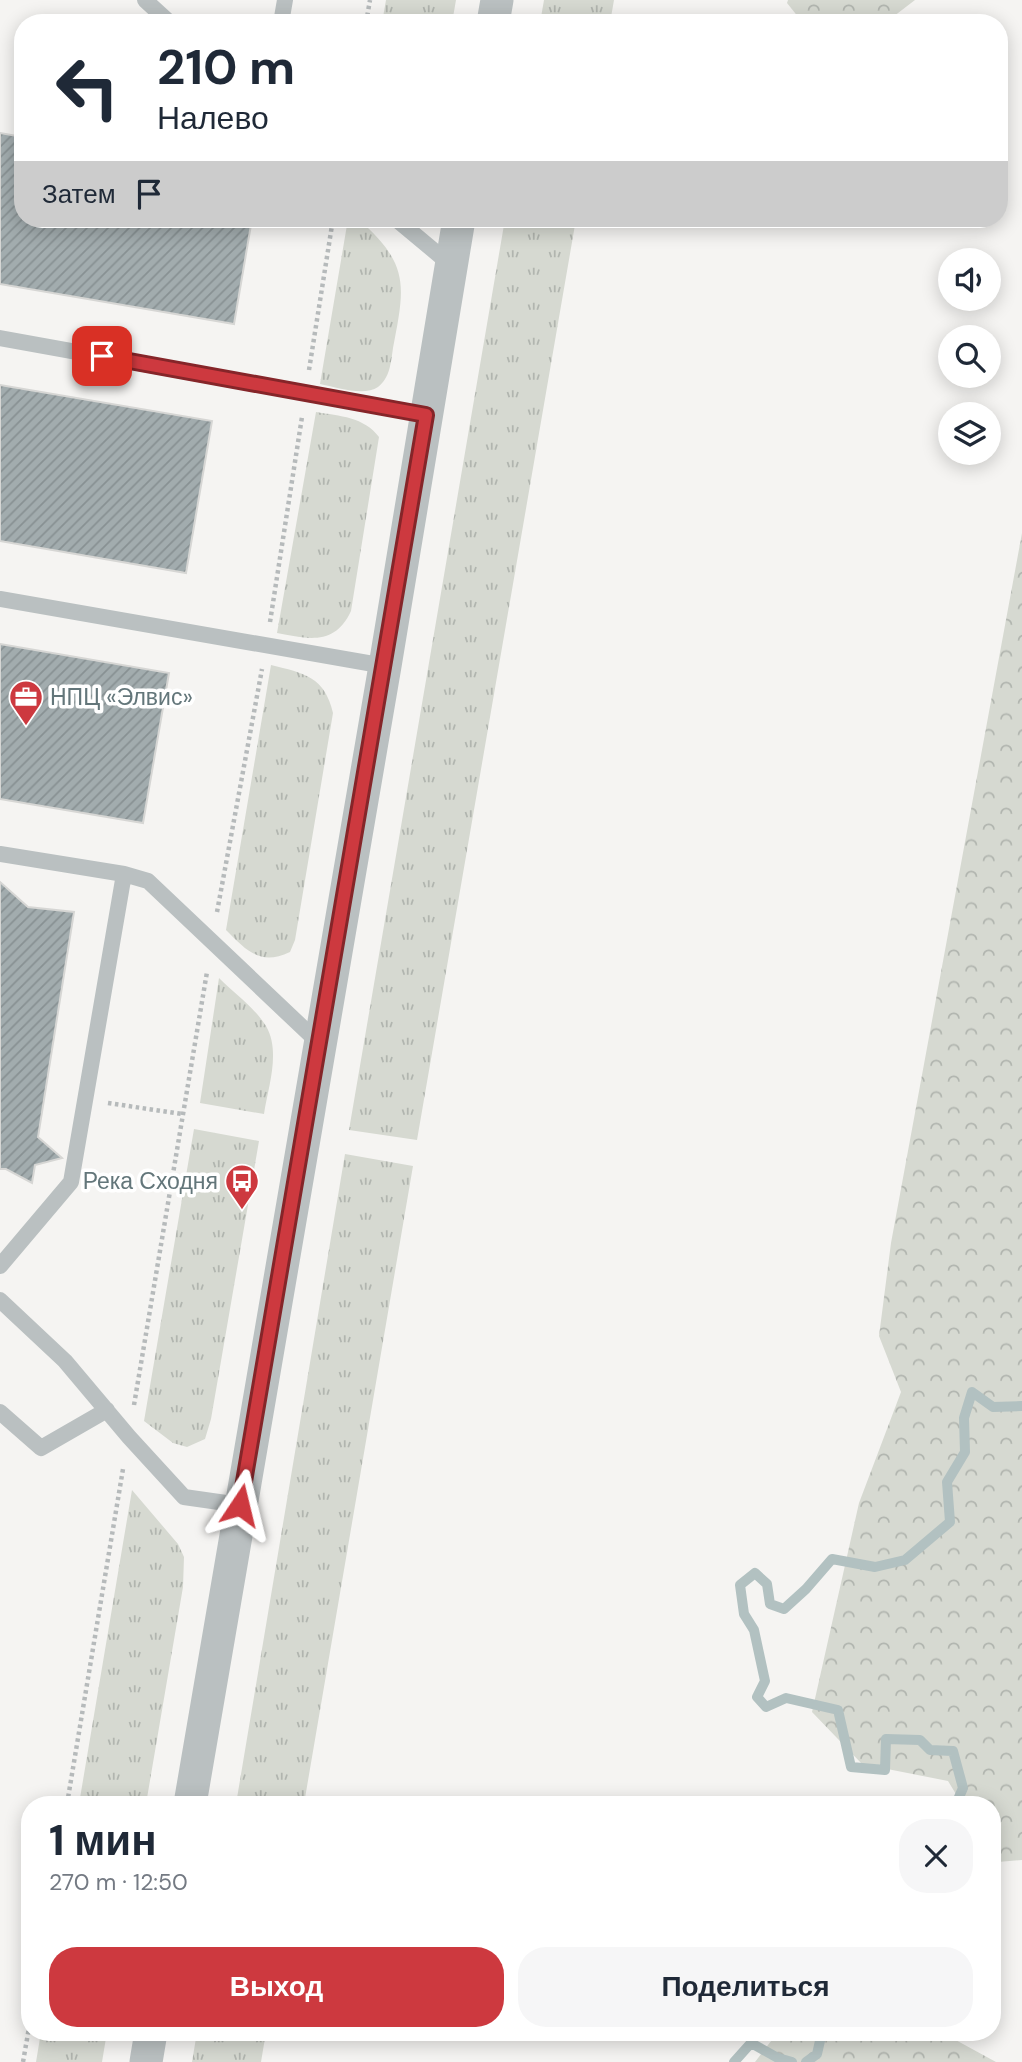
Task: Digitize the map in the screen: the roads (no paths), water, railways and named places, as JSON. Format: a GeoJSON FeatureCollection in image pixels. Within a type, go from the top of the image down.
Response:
{"type":"FeatureCollection","features":[{"type":"Feature","properties":{"kind":"street"},"geometry":{"type":"LineString","coordinates":[[191,1796],[457,228]]}},
{"type":"Feature","properties":{"kind":"street"},"geometry":{"type":"LineString","coordinates":[[146,2062],[150,2041]]}},
{"type":"Feature","properties":{"kind":"lane"},"geometry":{"type":"LineString","coordinates":[[145,0],[160,14]]}},
{"type":"Feature","properties":{"kind":"lane"},"geometry":{"type":"LineString","coordinates":[[407,228],[451,265]]}},
{"type":"Feature","properties":{"kind":"lane"},"geometry":{"type":"LineString","coordinates":[[0,338],[426,415]]}},
{"type":"Feature","properties":{"kind":"lane"},"geometry":{"type":"LineString","coordinates":[[0,599],[385,666]]}},
{"type":"Feature","properties":{"kind":"lane"},"geometry":{"type":"LineString","coordinates":[[0,854],[124,874],[148,881],[320,1044]]}},
{"type":"Feature","properties":{"kind":"lane"},"geometry":{"type":"LineString","coordinates":[[0,1266],[71,1182],[124,874]]}},
{"type":"Feature","properties":{"kind":"lane"},"geometry":{"type":"LineString","coordinates":[[0,1300],[65,1361],[184,1497],[240,1505]]}},
{"type":"Feature","properties":{"kind":"lane"},"geometry":{"type":"LineString","coordinates":[[0,1412],[41,1448],[107,1410]]}},
{"type":"Feature","properties":{"kind":"waterway"},"geometry":{"type":"LineString","coordinates":[[960,1796],[963,1788],[953,1751],[930,1750],[920,1740],[886,1739],[885,1770],[851,1767],[838,1710],[786,1698],[766,1707],[757,1697],[765,1681],[754,1630],[744,1614],[740,1585],[755,1573],[767,1584],[770,1604],[784,1609],[832,1559],[875,1567],[905,1560],[950,1522],[947,1482],[965,1452],[964,1418],[972,1392],[993,1407],[1022,1406]]}},
{"type":"Feature","properties":{"kind":"waterway"},"geometry":{"type":"LineString","coordinates":[[806,2062],[817,2054],[820,2041]]}},
{"type":"Feature","properties":{"kind":"waterway"},"geometry":{"type":"LineString","coordinates":[[734,2062],[751,2043],[778,2058],[792,2062]]}},
{"type":"Feature","properties":{"kind":"place","name":"НПЦ «Элвис»"},"geometry":{"type":"Point","coordinates":[26,727]}},
{"type":"Feature","properties":{"kind":"place","name":"Река Сходня"},"geometry":{"type":"Point","coordinates":[242,1211]}}]}
